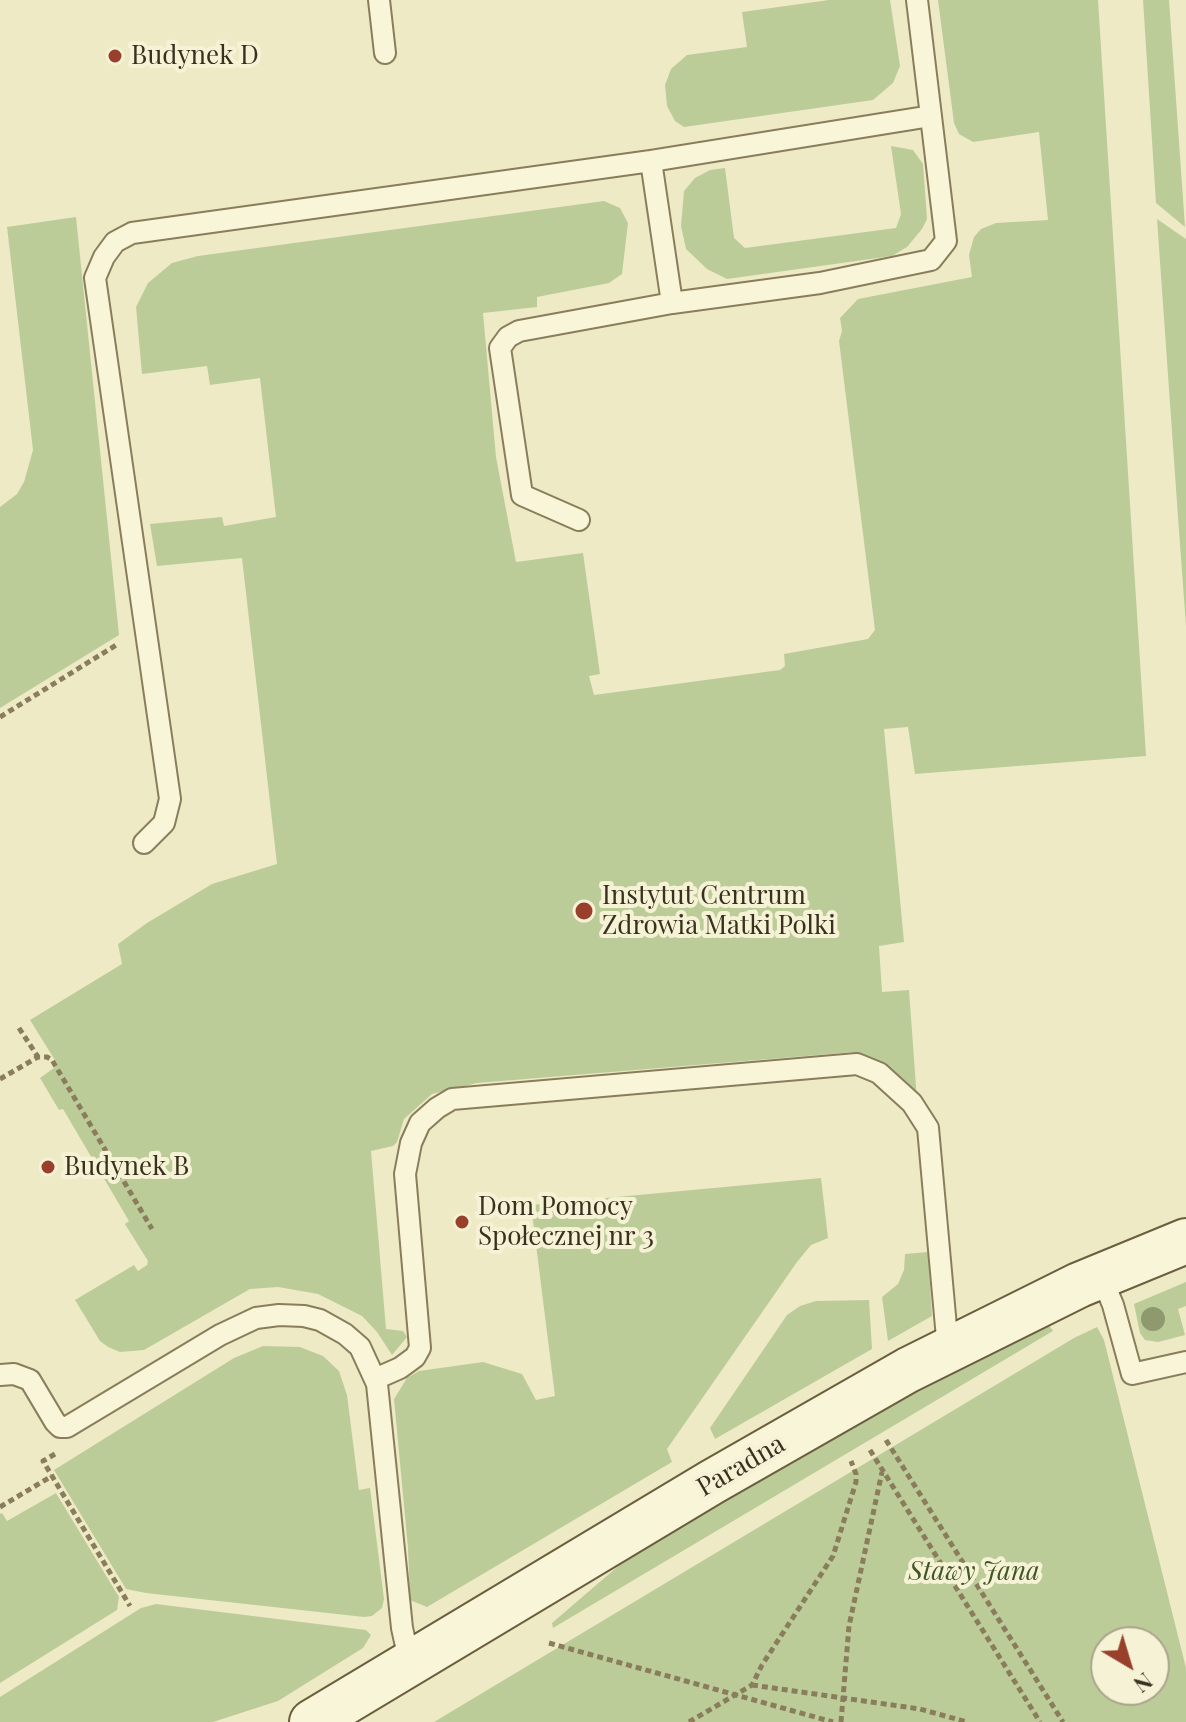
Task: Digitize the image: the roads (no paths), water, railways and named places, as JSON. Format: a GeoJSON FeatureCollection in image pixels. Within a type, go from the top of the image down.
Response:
{"type":"FeatureCollection","features":[{"type":"Feature","properties":{"kind":"street","name":"Paradna"},"geometry":{"type":"LineString","coordinates":[[312,1722],[800,1431],[948,1349],[1101,1276],[1186,1241]]}},
{"type":"Feature","properties":{"kind":"lane"},"geometry":{"type":"LineString","coordinates":[[379,0],[385,53]]}},
{"type":"Feature","properties":{"kind":"lane"},"geometry":{"type":"LineString","coordinates":[[579,520],[522,495],[500,348],[508,337],[519,331],[672,303],[820,283],[931,260],[946,241],[917,0]]}},
{"type":"Feature","properties":{"kind":"lane"},"geometry":{"type":"LineString","coordinates":[[144,843],[164,823],[170,799],[95,278],[115,242],[132,233],[651,161],[931,116]]}},
{"type":"Feature","properties":{"kind":"lane"},"geometry":{"type":"LineString","coordinates":[[651,161],[672,303]]}},
{"type":"Feature","properties":{"kind":"lane"},"geometry":{"type":"LineString","coordinates":[[375,1379],[400,1368],[415,1357],[420,1348],[405,1174],[411,1143],[420,1123],[437,1108],[452,1099],[857,1064],[879,1073],[912,1103],[928,1128],[948,1349]]}},
{"type":"Feature","properties":{"kind":"lane"},"geometry":{"type":"LineString","coordinates":[[1101,1276],[1113,1305],[1132,1374],[1186,1362]]}},
{"type":"Feature","properties":{"kind":"lane"},"geometry":{"type":"LineString","coordinates":[[0,1375],[14,1374],[30,1380],[55,1422],[60,1427],[67,1427],[220,1335],[256,1318],[279,1315],[320,1320],[345,1334],[360,1347],[375,1379],[402,1628],[410,1664]]}},
{"type":"Feature","properties":{"kind":"place","name":"Budynek D"},"geometry":{"type":"Point","coordinates":[115,56]}},
{"type":"Feature","properties":{"kind":"place","name":"Instytut Centrum Zdrowia Matki Polki"},"geometry":{"type":"Point","coordinates":[584,911]}},
{"type":"Feature","properties":{"kind":"place","name":"Budynek B"},"geometry":{"type":"Point","coordinates":[48,1167]}},
{"type":"Feature","properties":{"kind":"place","name":"Dom Pomocy Społecznej nr 3"},"geometry":{"type":"Point","coordinates":[462,1222]}},
{"type":"Feature","properties":{"kind":"park label","name":"Stawy Jana"},"geometry":{"type":"Point","coordinates":[974,1572]}}]}
